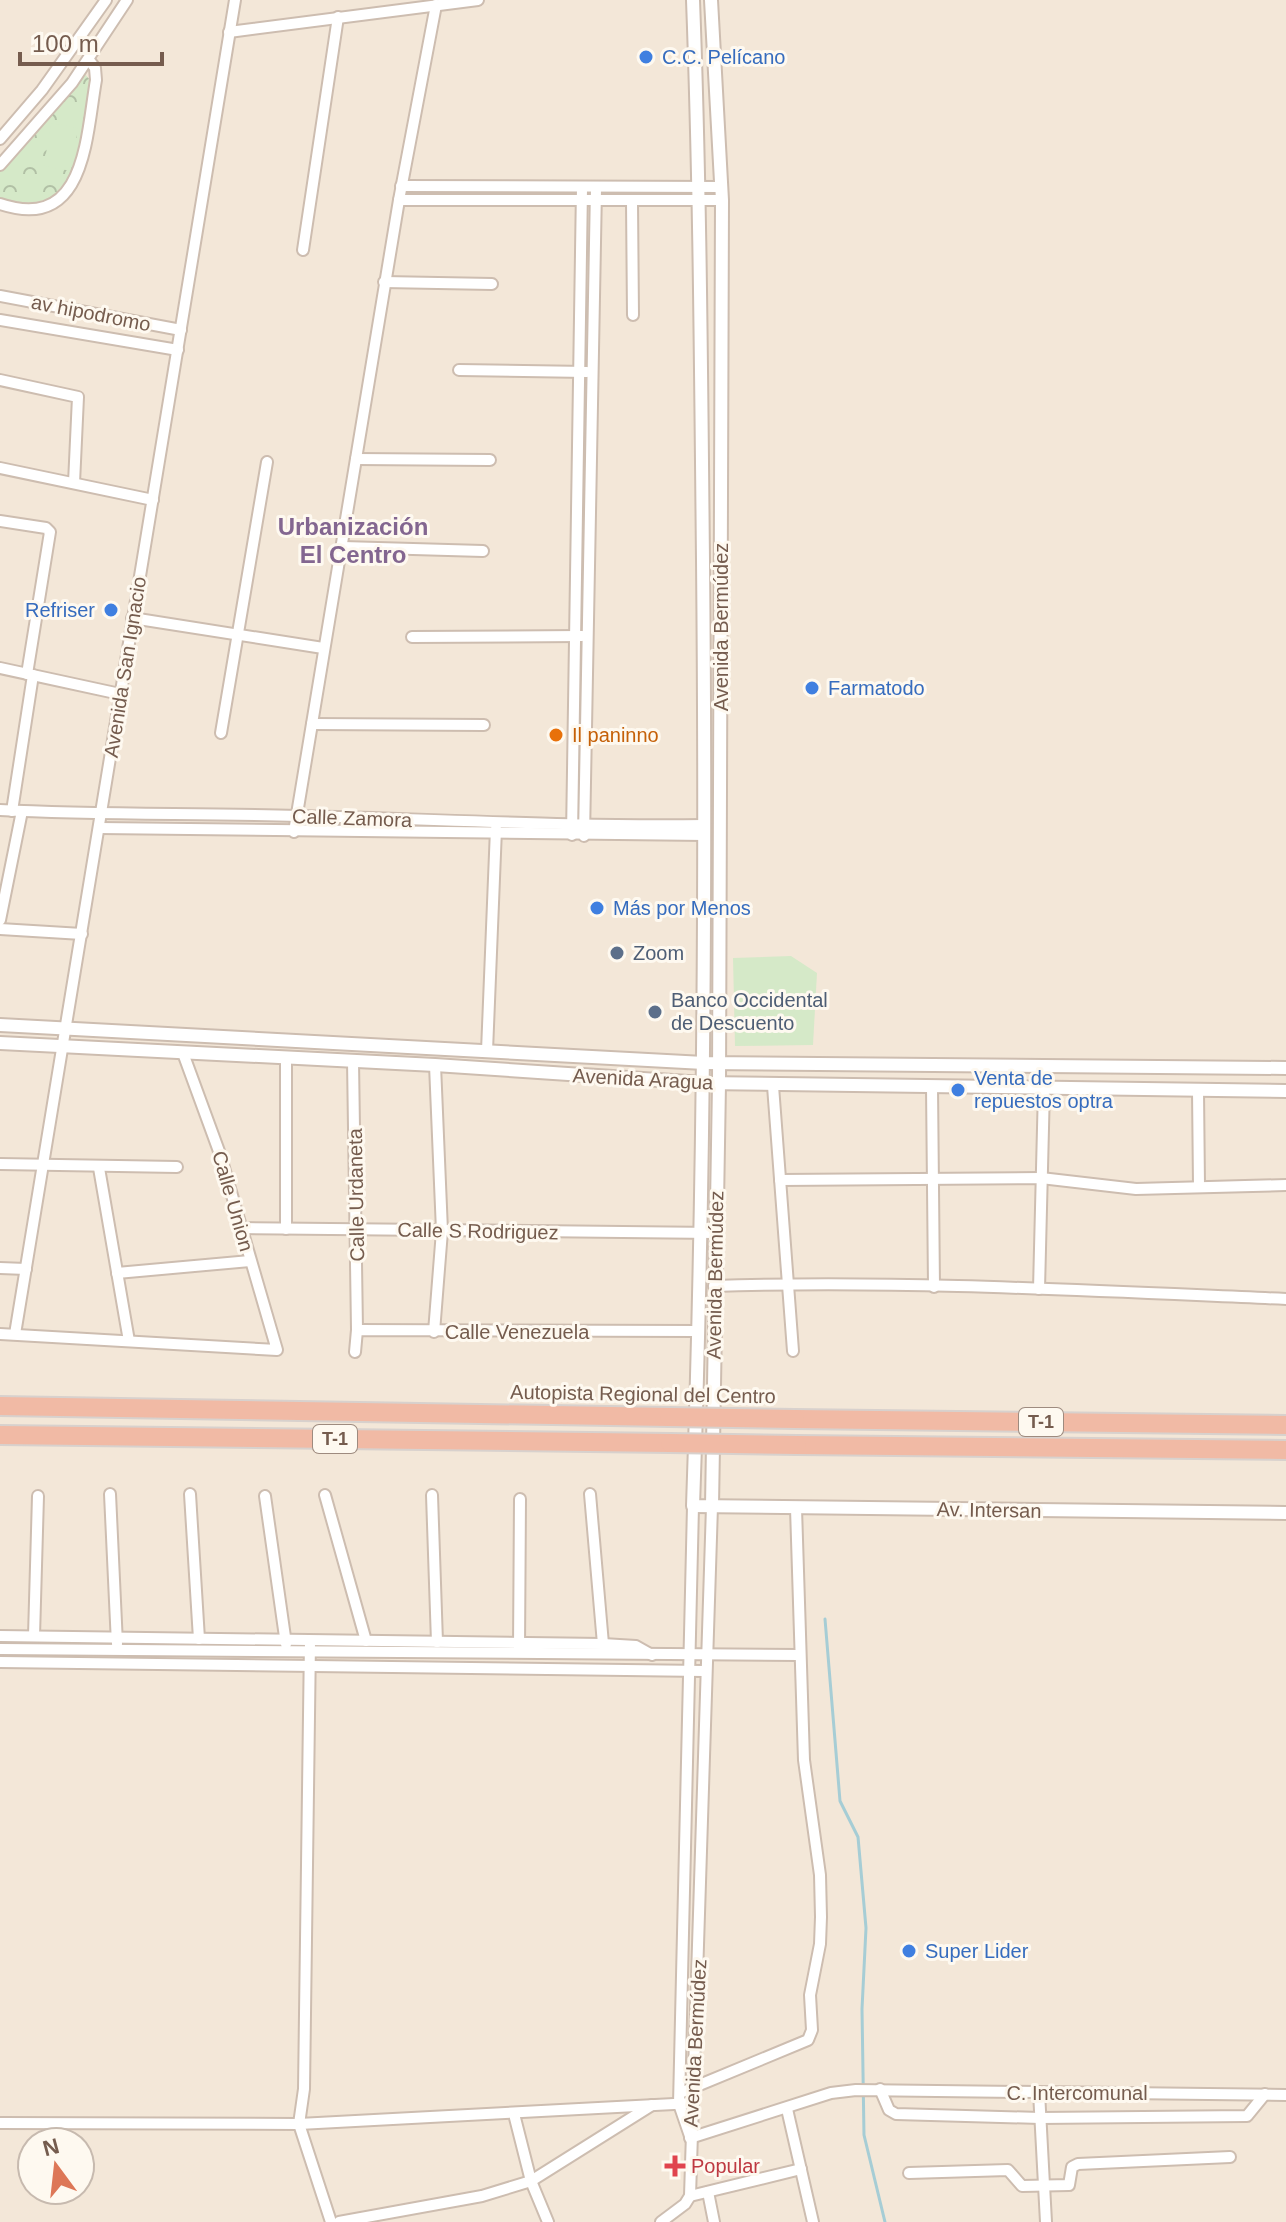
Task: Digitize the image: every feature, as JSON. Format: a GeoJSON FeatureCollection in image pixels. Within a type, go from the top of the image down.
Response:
{"type":"FeatureCollection","features":[{"type":"Feature","properties":{"kind":"highway","name":"Autopista Regional del Centro"},"geometry":{"type":"LineString","coordinates":[[0,1406],[1286,1425]]}},
{"type":"Feature","properties":{"kind":"highway","name":"T-1"},"geometry":{"type":"LineString","coordinates":[[0,1435],[1286,1450]]}},
{"type":"Feature","properties":{"kind":"street"},"geometry":{"type":"LineString","coordinates":[[0,139],[42,90],[106,0]]}},
{"type":"Feature","properties":{"kind":"street"},"geometry":{"type":"LineString","coordinates":[[0,165],[89,60],[127,0]]}},
{"type":"Feature","properties":{"kind":"street","name":"Avenida San Ignacio"},"geometry":{"type":"LineString","coordinates":[[15,1334],[235,0]]}},
{"type":"Feature","properties":{"kind":"street"},"geometry":{"type":"LineString","coordinates":[[229,32],[478,0]]}},
{"type":"Feature","properties":{"kind":"street","name":"Avenida Bermúdez"},"geometry":{"type":"LineString","coordinates":[[690,2138],[696,2087],[704,1671],[712,1506],[714,1286],[703,1083],[705,830],[700,194],[693,0]]}},
{"type":"Feature","properties":{"kind":"street","name":"Avenida Bermúdez"},"geometry":{"type":"LineString","coordinates":[[690,2138],[679,2099],[686,1671],[699,1331],[719,1084],[722,194],[711,0]]}},
{"type":"Feature","properties":{"kind":"street"},"geometry":{"type":"LineString","coordinates":[[294,832],[384,282],[436,5]]}},
{"type":"Feature","properties":{"kind":"street"},"geometry":{"type":"LineString","coordinates":[[303,250],[338,17]]}},
{"type":"Feature","properties":{"kind":"street"},"geometry":{"type":"LineString","coordinates":[[0,204],[20,210],[40,208],[62,197],[73,185],[82,161],[96,76],[89,60]]}},
{"type":"Feature","properties":{"kind":"street"},"geometry":{"type":"LineString","coordinates":[[401,186],[582,188],[722,194]]}},
{"type":"Feature","properties":{"kind":"street"},"geometry":{"type":"LineString","coordinates":[[582,188],[587,372]]}},
{"type":"Feature","properties":{"kind":"street"},"geometry":{"type":"LineString","coordinates":[[578,831],[587,372],[596,189]]}},
{"type":"Feature","properties":{"kind":"street"},"geometry":{"type":"LineString","coordinates":[[399,200],[632,202],[700,194]]}},
{"type":"Feature","properties":{"kind":"street"},"geometry":{"type":"LineString","coordinates":[[632,202],[633,315]]}},
{"type":"Feature","properties":{"kind":"street"},"geometry":{"type":"LineString","coordinates":[[384,282],[492,284]]}},
{"type":"Feature","properties":{"kind":"street","name":"av hipodromo"},"geometry":{"type":"LineString","coordinates":[[0,296],[181,330]]}},
{"type":"Feature","properties":{"kind":"street","name":"av hipodromo"},"geometry":{"type":"LineString","coordinates":[[0,320],[178,350]]}},
{"type":"Feature","properties":{"kind":"street"},"geometry":{"type":"LineString","coordinates":[[459,370],[587,372]]}},
{"type":"Feature","properties":{"kind":"street"},"geometry":{"type":"LineString","coordinates":[[0,380],[78,397],[74,483]]}},
{"type":"Feature","properties":{"kind":"street"},"geometry":{"type":"LineString","coordinates":[[356,459],[490,460]]}},
{"type":"Feature","properties":{"kind":"street"},"geometry":{"type":"LineString","coordinates":[[221,733],[267,462]]}},
{"type":"Feature","properties":{"kind":"street"},"geometry":{"type":"LineString","coordinates":[[0,468],[153,500]]}},
{"type":"Feature","properties":{"kind":"street"},"geometry":{"type":"LineString","coordinates":[[0,521],[46,528],[50,532],[30,675],[17,811],[0,920]]}},
{"type":"Feature","properties":{"kind":"street"},"geometry":{"type":"LineString","coordinates":[[343,547],[483,551]]}},
{"type":"Feature","properties":{"kind":"street"},"geometry":{"type":"LineString","coordinates":[[132,618],[323,648]]}},
{"type":"Feature","properties":{"kind":"street"},"geometry":{"type":"LineString","coordinates":[[703,630],[721,630]]}},
{"type":"Feature","properties":{"kind":"street"},"geometry":{"type":"LineString","coordinates":[[412,637],[582,636]]}},
{"type":"Feature","properties":{"kind":"street"},"geometry":{"type":"LineString","coordinates":[[0,668],[120,694]]}},
{"type":"Feature","properties":{"kind":"street"},"geometry":{"type":"LineString","coordinates":[[312,724],[484,725]]}},
{"type":"Feature","properties":{"kind":"street","name":"Calle Zamora"},"geometry":{"type":"LineString","coordinates":[[0,810],[496,823],[578,831]]}},
{"type":"Feature","properties":{"kind":"street"},"geometry":{"type":"LineString","coordinates":[[487,1051],[496,823]]}},
{"type":"Feature","properties":{"kind":"street","name":"Calle Zamora"},"geometry":{"type":"LineString","coordinates":[[99,828],[496,835],[705,830]]}},
{"type":"Feature","properties":{"kind":"street"},"geometry":{"type":"LineString","coordinates":[[0,929],[82,934]]}},
{"type":"Feature","properties":{"kind":"street","name":"Avenida Aragua"},"geometry":{"type":"LineString","coordinates":[[0,1025],[704,1063],[1286,1068]]}},
{"type":"Feature","properties":{"kind":"street","name":"Avenida Aragua"},"geometry":{"type":"LineString","coordinates":[[0,1043],[435,1065],[719,1084],[1286,1091]]}},
{"type":"Feature","properties":{"kind":"street","name":"Calle Union"},"geometry":{"type":"LineString","coordinates":[[129,1341],[277,1350],[220,1154],[183,1053]]}},
{"type":"Feature","properties":{"kind":"street"},"geometry":{"type":"LineString","coordinates":[[286,1058],[286,1229]]}},
{"type":"Feature","properties":{"kind":"street","name":"Calle Urdaneta"},"geometry":{"type":"LineString","coordinates":[[353,1061],[357,1330]]}},
{"type":"Feature","properties":{"kind":"street"},"geometry":{"type":"LineString","coordinates":[[434,1332],[442,1231],[435,1065]]}},
{"type":"Feature","properties":{"kind":"street"},"geometry":{"type":"LineString","coordinates":[[773,1086],[793,1351]]}},
{"type":"Feature","properties":{"kind":"street"},"geometry":{"type":"LineString","coordinates":[[932,1087],[934,1287]]}},
{"type":"Feature","properties":{"kind":"street"},"geometry":{"type":"LineString","coordinates":[[1039,1289],[1044,1088]]}},
{"type":"Feature","properties":{"kind":"street"},"geometry":{"type":"LineString","coordinates":[[1198,1091],[1199,1186]]}},
{"type":"Feature","properties":{"kind":"street"},"geometry":{"type":"LineString","coordinates":[[0,1164],[177,1167]]}},
{"type":"Feature","properties":{"kind":"street"},"geometry":{"type":"LineString","coordinates":[[0,1334],[129,1341],[99,1168]]}},
{"type":"Feature","properties":{"kind":"street"},"geometry":{"type":"LineString","coordinates":[[780,1180],[1041,1178],[1136,1189],[1286,1185]]}},
{"type":"Feature","properties":{"kind":"street","name":"Calle S Rodriguez"},"geometry":{"type":"LineString","coordinates":[[240,1228],[709,1233]]}},
{"type":"Feature","properties":{"kind":"street"},"geometry":{"type":"LineString","coordinates":[[117,1273],[250,1261]]}},
{"type":"Feature","properties":{"kind":"street"},"geometry":{"type":"LineString","coordinates":[[0,1268],[26,1269]]}},
{"type":"Feature","properties":{"kind":"street"},"geometry":{"type":"LineString","coordinates":[[714,1286],[790,1284],[1039,1289],[1286,1299]]}},
{"type":"Feature","properties":{"kind":"street"},"geometry":{"type":"LineString","coordinates":[[355,1352],[357,1330]]}},
{"type":"Feature","properties":{"kind":"street","name":"Calle Venezuela"},"geometry":{"type":"LineString","coordinates":[[357,1330],[699,1331]]}},
{"type":"Feature","properties":{"kind":"street"},"geometry":{"type":"LineString","coordinates":[[110,1494],[117,1644]]}},
{"type":"Feature","properties":{"kind":"street"},"geometry":{"type":"LineString","coordinates":[[190,1494],[199,1639]]}},
{"type":"Feature","properties":{"kind":"street"},"geometry":{"type":"LineString","coordinates":[[590,1494],[603,1644]]}},
{"type":"Feature","properties":{"kind":"street"},"geometry":{"type":"LineString","coordinates":[[325,1495],[366,1641]]}},
{"type":"Feature","properties":{"kind":"street"},"geometry":{"type":"LineString","coordinates":[[432,1495],[437,1642]]}},
{"type":"Feature","properties":{"kind":"street"},"geometry":{"type":"LineString","coordinates":[[34,1636],[38,1496]]}},
{"type":"Feature","properties":{"kind":"street"},"geometry":{"type":"LineString","coordinates":[[265,1496],[287,1665]]}},
{"type":"Feature","properties":{"kind":"street"},"geometry":{"type":"LineString","coordinates":[[519,1648],[520,1499]]}},
{"type":"Feature","properties":{"kind":"street","name":"Av. Intersan"},"geometry":{"type":"LineString","coordinates":[[693,1506],[1286,1513]]}},
{"type":"Feature","properties":{"kind":"street"},"geometry":{"type":"LineString","coordinates":[[0,2123],[299,2124],[654,2104],[679,2099],[696,2087],[808,2040],[812,2030],[810,1995],[820,1944],[820,1875],[807,1783],[799,1655],[796,1508]]}},
{"type":"Feature","properties":{"kind":"street"},"geometry":{"type":"LineString","coordinates":[[0,1636],[287,1653],[603,1644],[636,1646],[652,1655]]}},
{"type":"Feature","properties":{"kind":"street"},"geometry":{"type":"LineString","coordinates":[[0,1649],[199,1639],[437,1642],[687,1656],[799,1655]]}},
{"type":"Feature","properties":{"kind":"street"},"geometry":{"type":"LineString","coordinates":[[310,1641],[304,2089],[299,2124],[331,2222]]}},
{"type":"Feature","properties":{"kind":"street"},"geometry":{"type":"LineString","coordinates":[[0,1662],[704,1671]]}},
{"type":"Feature","properties":{"kind":"street"},"geometry":{"type":"LineString","coordinates":[[880,2089],[889,2110],[896,2114],[1040,2118],[1247,2116],[1265,2094]]}},
{"type":"Feature","properties":{"kind":"street","name":"C. Intercomunal"},"geometry":{"type":"LineString","coordinates":[[690,2138],[831,2093],[862,2090],[1286,2095]]}},
{"type":"Feature","properties":{"kind":"street"},"geometry":{"type":"LineString","coordinates":[[1039,2092],[1046,2222]]}},
{"type":"Feature","properties":{"kind":"street"},"geometry":{"type":"LineString","coordinates":[[679,2099],[693,2103]]}},
{"type":"Feature","properties":{"kind":"street"},"geometry":{"type":"LineString","coordinates":[[339,2222],[482,2196],[531,2181],[654,2104]]}},
{"type":"Feature","properties":{"kind":"street"},"geometry":{"type":"LineString","coordinates":[[787,2109],[813,2222]]}},
{"type":"Feature","properties":{"kind":"street"},"geometry":{"type":"LineString","coordinates":[[514,2114],[531,2181],[548,2222]]}},
{"type":"Feature","properties":{"kind":"street"},"geometry":{"type":"LineString","coordinates":[[661,2222],[685,2204],[690,2196],[690,2138]]}},
{"type":"Feature","properties":{"kind":"street"},"geometry":{"type":"LineString","coordinates":[[909,2173],[1008,2170],[1022,2186],[1044,2188],[1069,2185],[1072,2167],[1078,2164],[1230,2157]]}},
{"type":"Feature","properties":{"kind":"street"},"geometry":{"type":"LineString","coordinates":[[690,2196],[801,2169]]}},
{"type":"Feature","properties":{"kind":"street"},"geometry":{"type":"LineString","coordinates":[[708,2192],[714,2222]]}},
{"type":"Feature","properties":{"kind":"shaded area"},"geometry":{"type":"Polygon","coordinates":[[[0,0],[1286,0],[1286,2222],[0,2222],[0,0]]]}},
{"type":"Feature","properties":{"kind":"green space"},"geometry":{"type":"Polygon","coordinates":[[[83,72],[91,81],[80,149],[63,187],[49,198],[28,203],[0,198],[0,171],[83,72]]]}},
{"type":"Feature","properties":{"kind":"green space"},"geometry":{"type":"Polygon","coordinates":[[[51,123],[78,128],[71,171],[44,166],[51,123]]]}},
{"type":"Feature","properties":{"kind":"green space"},"geometry":{"type":"Polygon","coordinates":[[[791,956],[817,973],[813,1045],[735,1046],[733,958],[791,956]]]}},
{"type":"Feature","properties":{"kind":"waterway"},"geometry":{"type":"LineString","coordinates":[[825,1619],[840,1801],[858,1837],[866,1928],[862,2009],[864,2135],[885,2222]]}},
{"type":"Feature","properties":{"kind":"place","name":"C.C. Pelícano"},"geometry":{"type":"Point","coordinates":[646,57]}},
{"type":"Feature","properties":{"kind":"place","name":"Refriser"},"geometry":{"type":"Point","coordinates":[111,610]}},
{"type":"Feature","properties":{"kind":"place","name":"Farmatodo"},"geometry":{"type":"Point","coordinates":[812,688]}},
{"type":"Feature","properties":{"kind":"place","name":"Il paninno"},"geometry":{"type":"Point","coordinates":[556,735]}},
{"type":"Feature","properties":{"kind":"place","name":"Más por Menos"},"geometry":{"type":"Point","coordinates":[597,908]}},
{"type":"Feature","properties":{"kind":"place","name":"Zoom"},"geometry":{"type":"Point","coordinates":[617,953]}},
{"type":"Feature","properties":{"kind":"place","name":"Banco Occidental de Descuento"},"geometry":{"type":"Point","coordinates":[655,1012]}},
{"type":"Feature","properties":{"kind":"place","name":"Venta de repuestos optra"},"geometry":{"type":"Point","coordinates":[958,1090]}},
{"type":"Feature","properties":{"kind":"place","name":"Super Lider"},"geometry":{"type":"Point","coordinates":[909,1951]}},
{"type":"Feature","properties":{"kind":"place","name":"Popular"},"geometry":{"type":"Point","coordinates":[675,2166]}},
{"type":"Feature","properties":{"kind":"district","name":"Urbanización El Centro"},"geometry":{"type":"Point","coordinates":[353,540]}}]}
